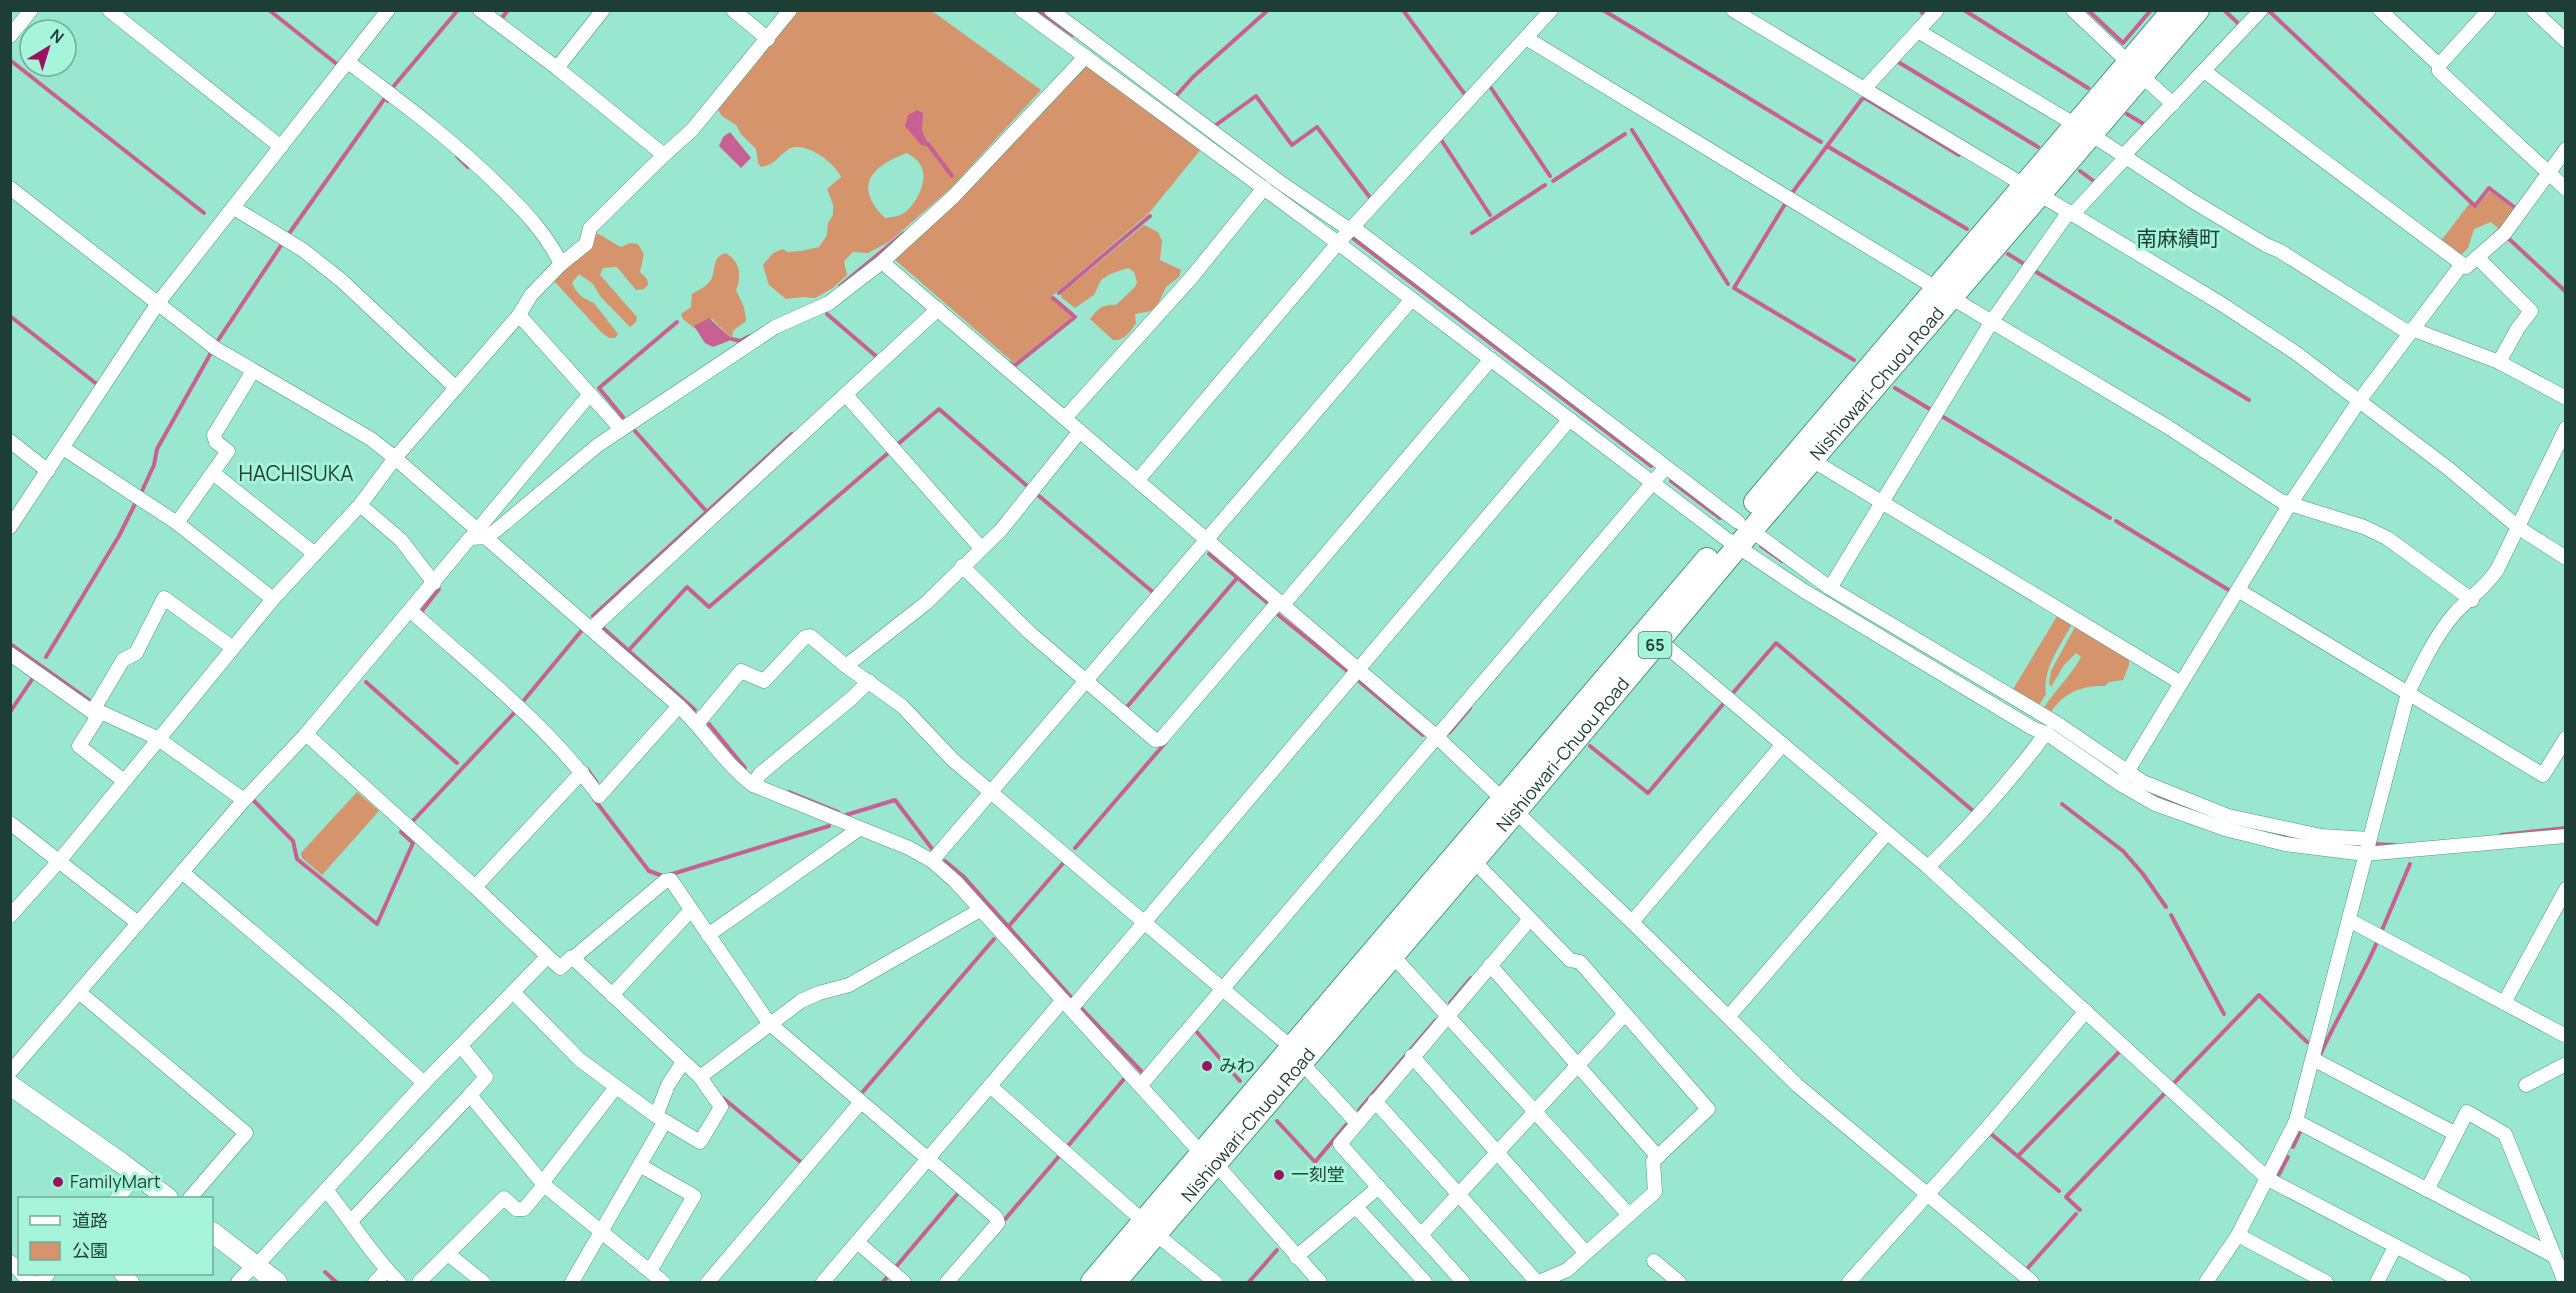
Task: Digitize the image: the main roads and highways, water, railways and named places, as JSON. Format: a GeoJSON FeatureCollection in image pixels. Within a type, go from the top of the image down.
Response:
{"type":"FeatureCollection","features":[{"type":"Feature","properties":{"kind":"main road","name":"Nishiowari-Chuou Road"},"geometry":{"type":"LineString","coordinates":[[2135,69],[2173,10]]}},
{"type":"Feature","properties":{"kind":"main road","name":"Nishiowari-Chuou Road"},"geometry":{"type":"LineString","coordinates":[[1092,1282],[1150,1228],[2135,69],[2198,10]]}},
{"type":"Feature","properties":{"kind":"main road","name":"Nishiowari-Chuou Road"},"geometry":{"type":"LineString","coordinates":[[1296,1055],[1393,956],[1474,861],[1510,804],[1659,640],[1738,534],[1812,460],[1944,293]]}},
{"type":"Feature","properties":{"kind":"main road"},"geometry":{"type":"LineString","coordinates":[[10,1085],[167,1197]]}},
{"type":"Feature","properties":{"kind":"main road","name":"Nishiowari-Chuou Road"},"geometry":{"type":"LineString","coordinates":[[1115,1282],[1150,1228]]}},
{"type":"Feature","properties":{"kind":"main road"},"geometry":{"type":"LineString","coordinates":[[213,1233],[277,1282]]}},
{"type":"Feature","properties":{"kind":"waterway"},"geometry":{"type":"LineString","coordinates":[[269,10],[338,65]]}},
{"type":"Feature","properties":{"kind":"waterway"},"geometry":{"type":"LineString","coordinates":[[393,87],[458,10]]}},
{"type":"Feature","properties":{"kind":"waterway"},"geometry":{"type":"LineString","coordinates":[[497,17],[502,18],[508,10]]}},
{"type":"Feature","properties":{"kind":"waterway"},"geometry":{"type":"LineString","coordinates":[[1038,10],[1073,35]]}},
{"type":"Feature","properties":{"kind":"waterway"},"geometry":{"type":"LineString","coordinates":[[1176,96],[1193,77],[1268,10]]}},
{"type":"Feature","properties":{"kind":"waterway"},"geometry":{"type":"LineString","coordinates":[[1403,10],[1466,96]]}},
{"type":"Feature","properties":{"kind":"waterway"},"geometry":{"type":"LineString","coordinates":[[1603,10],[1821,142]]}},
{"type":"Feature","properties":{"kind":"waterway"},"geometry":{"type":"LineString","coordinates":[[1920,10],[1925,16]]}},
{"type":"Feature","properties":{"kind":"waterway"},"geometry":{"type":"LineString","coordinates":[[1964,10],[2088,88]]}},
{"type":"Feature","properties":{"kind":"waterway"},"geometry":{"type":"LineString","coordinates":[[2088,10],[2123,43],[2151,10]]}},
{"type":"Feature","properties":{"kind":"waterway"},"geometry":{"type":"LineString","coordinates":[[2224,10],[2241,26]]}},
{"type":"Feature","properties":{"kind":"waterway"},"geometry":{"type":"LineString","coordinates":[[2268,10],[2475,206],[2489,188],[2518,210]]}},
{"type":"Feature","properties":{"kind":"waterway"},"geometry":{"type":"LineString","coordinates":[[10,60],[204,213]]}},
{"type":"Feature","properties":{"kind":"waterway"},"geometry":{"type":"LineString","coordinates":[[1895,60],[2038,147]]}},
{"type":"Feature","properties":{"kind":"waterway"},"geometry":{"type":"LineString","coordinates":[[1489,85],[1550,176]]}},
{"type":"Feature","properties":{"kind":"waterway"},"geometry":{"type":"LineString","coordinates":[[1216,125],[1256,96],[1292,145],[1317,127],[1371,199]]}},
{"type":"Feature","properties":{"kind":"waterway"},"geometry":{"type":"LineString","coordinates":[[288,235],[385,98],[388,101]]}},
{"type":"Feature","properties":{"kind":"waterway"},"geometry":{"type":"LineString","coordinates":[[1792,193],[1865,98],[1959,155]]}},
{"type":"Feature","properties":{"kind":"waterway"},"geometry":{"type":"LineString","coordinates":[[2127,114],[2147,126]]}},
{"type":"Feature","properties":{"kind":"waterway"},"geometry":{"type":"LineString","coordinates":[[1632,130],[1728,284]]}},
{"type":"Feature","properties":{"kind":"waterway"},"geometry":{"type":"LineString","coordinates":[[1553,181],[1625,134]]}},
{"type":"Feature","properties":{"kind":"waterway"},"geometry":{"type":"LineString","coordinates":[[1440,138],[1490,215]]}},
{"type":"Feature","properties":{"kind":"waterway"},"geometry":{"type":"LineString","coordinates":[[928,144],[952,176]]}},
{"type":"Feature","properties":{"kind":"waterway"},"geometry":{"type":"LineString","coordinates":[[1827,146],[1967,229]]}},
{"type":"Feature","properties":{"kind":"waterway"},"geometry":{"type":"LineString","coordinates":[[457,156],[468,167],[471,164]]}},
{"type":"Feature","properties":{"kind":"waterway"},"geometry":{"type":"LineString","coordinates":[[2080,171],[2095,182]]}},
{"type":"Feature","properties":{"kind":"waterway"},"geometry":{"type":"LineString","coordinates":[[1472,233],[1545,185]]}},
{"type":"Feature","properties":{"kind":"waterway"},"geometry":{"type":"LineString","coordinates":[[1785,204],[1734,288],[1854,360]]}},
{"type":"Feature","properties":{"kind":"waterway"},"geometry":{"type":"LineString","coordinates":[[1059,293],[1150,216]]}},
{"type":"Feature","properties":{"kind":"waterway"},"geometry":{"type":"LineString","coordinates":[[840,286],[904,233]]}},
{"type":"Feature","properties":{"kind":"waterway"},"geometry":{"type":"LineString","coordinates":[[1350,236],[1651,466]]}},
{"type":"Feature","properties":{"kind":"waterway"},"geometry":{"type":"LineString","coordinates":[[2507,237],[2566,292]]}},
{"type":"Feature","properties":{"kind":"waterway"},"geometry":{"type":"LineString","coordinates":[[217,342],[282,244]]}},
{"type":"Feature","properties":{"kind":"waterway"},"geometry":{"type":"LineString","coordinates":[[2008,254],[2026,265]]}},
{"type":"Feature","properties":{"kind":"waterway"},"geometry":{"type":"LineString","coordinates":[[2033,270],[2249,400]]}},
{"type":"Feature","properties":{"kind":"waterway"},"geometry":{"type":"LineString","coordinates":[[1010,363],[1014,366],[1075,317],[1053,298]]}},
{"type":"Feature","properties":{"kind":"waterway"},"geometry":{"type":"LineString","coordinates":[[827,314],[877,357],[875,359]]}},
{"type":"Feature","properties":{"kind":"waterway"},"geometry":{"type":"LineString","coordinates":[[10,316],[98,385]]}},
{"type":"Feature","properties":{"kind":"waterway"},"geometry":{"type":"LineString","coordinates":[[623,417],[599,388],[677,322]]}},
{"type":"Feature","properties":{"kind":"waterway"},"geometry":{"type":"LineString","coordinates":[[732,339],[740,341],[750,336]]}},
{"type":"Feature","properties":{"kind":"waterway"},"geometry":{"type":"LineString","coordinates":[[141,493],[154,465],[157,449],[212,351]]}},
{"type":"Feature","properties":{"kind":"waterway"},"geometry":{"type":"LineString","coordinates":[[1895,388],[1933,411]]}},
{"type":"Feature","properties":{"kind":"waterway"},"geometry":{"type":"LineString","coordinates":[[898,444],[939,409],[1026,485]]}},
{"type":"Feature","properties":{"kind":"waterway"},"geometry":{"type":"LineString","coordinates":[[1940,415],[2110,518]]}},
{"type":"Feature","properties":{"kind":"waterway"},"geometry":{"type":"LineString","coordinates":[[635,431],[707,512]]}},
{"type":"Feature","properties":{"kind":"waterway"},"geometry":{"type":"LineString","coordinates":[[593,616],[792,434]]}},
{"type":"Feature","properties":{"kind":"waterway"},"geometry":{"type":"LineString","coordinates":[[628,651],[687,587],[709,607],[887,454]]}},
{"type":"Feature","properties":{"kind":"waterway"},"geometry":{"type":"LineString","coordinates":[[1671,481],[1720,518]]}},
{"type":"Feature","properties":{"kind":"waterway"},"geometry":{"type":"LineString","coordinates":[[1039,496],[1154,593]]}},
{"type":"Feature","properties":{"kind":"waterway"},"geometry":{"type":"LineString","coordinates":[[46,657],[119,536],[136,502]]}},
{"type":"Feature","properties":{"kind":"waterway"},"geometry":{"type":"LineString","coordinates":[[2116,521],[2232,592]]}},
{"type":"Feature","properties":{"kind":"waterway"},"geometry":{"type":"LineString","coordinates":[[1761,546],[1782,561]]}},
{"type":"Feature","properties":{"kind":"waterway"},"geometry":{"type":"LineString","coordinates":[[1209,554],[1270,605]]}},
{"type":"Feature","properties":{"kind":"waterway"},"geometry":{"type":"LineString","coordinates":[[1128,710],[1126,708],[1237,578]]}},
{"type":"Feature","properties":{"kind":"waterway"},"geometry":{"type":"LineString","coordinates":[[423,614],[421,612],[439,589]]}},
{"type":"Feature","properties":{"kind":"waterway"},"geometry":{"type":"LineString","coordinates":[[1276,613],[1346,670]]}},
{"type":"Feature","properties":{"kind":"waterway"},"geometry":{"type":"LineString","coordinates":[[602,627],[695,710]]}},
{"type":"Feature","properties":{"kind":"waterway"},"geometry":{"type":"LineString","coordinates":[[520,705],[582,630]]}},
{"type":"Feature","properties":{"kind":"waterway"},"geometry":{"type":"LineString","coordinates":[[1732,694],[1776,643],[1972,810]]}},
{"type":"Feature","properties":{"kind":"waterway"},"geometry":{"type":"LineString","coordinates":[[10,644],[90,701]]}},
{"type":"Feature","properties":{"kind":"waterway"},"geometry":{"type":"LineString","coordinates":[[10,712],[33,678]]}},
{"type":"Feature","properties":{"kind":"waterway"},"geometry":{"type":"LineString","coordinates":[[366,682],[457,763]]}},
{"type":"Feature","properties":{"kind":"waterway"},"geometry":{"type":"LineString","coordinates":[[1360,682],[1423,735]]}},
{"type":"Feature","properties":{"kind":"waterway"},"geometry":{"type":"LineString","coordinates":[[1590,746],[1648,793],[1724,703]]}},
{"type":"Feature","properties":{"kind":"waterway"},"geometry":{"type":"LineString","coordinates":[[1449,733],[1470,708]]}},
{"type":"Feature","properties":{"kind":"waterway"},"geometry":{"type":"LineString","coordinates":[[411,823],[515,712]]}},
{"type":"Feature","properties":{"kind":"waterway"},"geometry":{"type":"LineString","coordinates":[[709,724],[745,768]]}},
{"type":"Feature","properties":{"kind":"waterway"},"geometry":{"type":"LineString","coordinates":[[1075,848],[1166,742]]}},
{"type":"Feature","properties":{"kind":"waterway"},"geometry":{"type":"LineString","coordinates":[[587,769],[597,783]]}},
{"type":"Feature","properties":{"kind":"waterway"},"geometry":{"type":"LineString","coordinates":[[2144,789],[2209,816]]}},
{"type":"Feature","properties":{"kind":"waterway"},"geometry":{"type":"LineString","coordinates":[[789,792],[838,812]]}},
{"type":"Feature","properties":{"kind":"waterway"},"geometry":{"type":"LineString","coordinates":[[594,799],[649,871],[663,876]]}},
{"type":"Feature","properties":{"kind":"waterway"},"geometry":{"type":"LineString","coordinates":[[846,815],[895,800],[933,850]]}},
{"type":"Feature","properties":{"kind":"waterway"},"geometry":{"type":"LineString","coordinates":[[254,801],[293,841],[297,859],[377,924],[413,843],[401,832],[403,831]]}},
{"type":"Feature","properties":{"kind":"waterway"},"geometry":{"type":"LineString","coordinates":[[2062,804],[2123,851],[2143,874],[2166,907]]}},
{"type":"Feature","properties":{"kind":"waterway"},"geometry":{"type":"LineString","coordinates":[[669,875],[829,826]]}},
{"type":"Feature","properties":{"kind":"waterway"},"geometry":{"type":"LineString","coordinates":[[2501,835],[2566,828]]}},
{"type":"Feature","properties":{"kind":"waterway"},"geometry":{"type":"LineString","coordinates":[[2262,830],[2302,839]]}},
{"type":"Feature","properties":{"kind":"waterway"},"geometry":{"type":"LineString","coordinates":[[2374,844],[2395,845]]}},
{"type":"Feature","properties":{"kind":"waterway"},"geometry":{"type":"LineString","coordinates":[[945,861],[964,877],[1071,997]]}},
{"type":"Feature","properties":{"kind":"waterway"},"geometry":{"type":"LineString","coordinates":[[1008,927],[1065,861]]}},
{"type":"Feature","properties":{"kind":"waterway"},"geometry":{"type":"LineString","coordinates":[[2382,930],[2410,864]]}},
{"type":"Feature","properties":{"kind":"waterway"},"geometry":{"type":"LineString","coordinates":[[2171,915],[2224,1014]]}},
{"type":"Feature","properties":{"kind":"waterway"},"geometry":{"type":"LineString","coordinates":[[859,1094],[994,939]]}},
{"type":"Feature","properties":{"kind":"waterway"},"geometry":{"type":"LineString","coordinates":[[2321,1053],[2377,942]]}},
{"type":"Feature","properties":{"kind":"waterway"},"geometry":{"type":"LineString","coordinates":[[1450,1003],[1471,978]]}},
{"type":"Feature","properties":{"kind":"waterway"},"geometry":{"type":"LineString","coordinates":[[2175,1086],[2173,1084],[2259,995],[2307,1042]]}},
{"type":"Feature","properties":{"kind":"waterway"},"geometry":{"type":"LineString","coordinates":[[1080,1007],[1142,1072]]}},
{"type":"Feature","properties":{"kind":"waterway"},"geometry":{"type":"LineString","coordinates":[[1359,1110],[1436,1020]]}},
{"type":"Feature","properties":{"kind":"waterway"},"geometry":{"type":"LineString","coordinates":[[1195,1030],[1240,1081]]}},
{"type":"Feature","properties":{"kind":"waterway"},"geometry":{"type":"LineString","coordinates":[[2018,1156],[2121,1050]]}},
{"type":"Feature","properties":{"kind":"waterway"},"geometry":{"type":"LineString","coordinates":[[1067,1147],[1124,1079]]}},
{"type":"Feature","properties":{"kind":"waterway"},"geometry":{"type":"LineString","coordinates":[[2080,1210],[2066,1197],[2165,1093]]}},
{"type":"Feature","properties":{"kind":"waterway"},"geometry":{"type":"LineString","coordinates":[[723,1098],[803,1164]]}},
{"type":"Feature","properties":{"kind":"waterway"},"geometry":{"type":"LineString","coordinates":[[1277,1121],[1315,1162],[1346,1125]]}},
{"type":"Feature","properties":{"kind":"waterway"},"geometry":{"type":"LineString","coordinates":[[2293,1147],[2300,1132]]}},
{"type":"Feature","properties":{"kind":"waterway"},"geometry":{"type":"LineString","coordinates":[[1988,1136],[1990,1133],[2059,1191]]}},
{"type":"Feature","properties":{"kind":"waterway"},"geometry":{"type":"LineString","coordinates":[[1001,1224],[1061,1154]]}},
{"type":"Feature","properties":{"kind":"waterway"},"geometry":{"type":"LineString","coordinates":[[2279,1180],[2278,1176],[2288,1157]]}},
{"type":"Feature","properties":{"kind":"waterway"},"geometry":{"type":"LineString","coordinates":[[895,1268],[960,1191]]}},
{"type":"Feature","properties":{"kind":"waterway"},"geometry":{"type":"LineString","coordinates":[[2025,1271],[2076,1214]]}},
{"type":"Feature","properties":{"kind":"waterway"},"geometry":{"type":"LineString","coordinates":[[1249,1282],[1277,1250]]}},
{"type":"Feature","properties":{"kind":"waterway"},"geometry":{"type":"LineString","coordinates":[[325,1272],[336,1282]]}},
{"type":"Feature","properties":{"kind":"waterway"},"geometry":{"type":"LineString","coordinates":[[883,1282],[889,1275]]}},
{"type":"Feature","properties":{"kind":"place","name":"みわ"},"geometry":{"type":"Point","coordinates":[1207,1066]}},
{"type":"Feature","properties":{"kind":"place","name":"一刻堂"},"geometry":{"type":"Point","coordinates":[1279,1175]}},
{"type":"Feature","properties":{"kind":"place","name":"FamilyMart"},"geometry":{"type":"Point","coordinates":[58,1182]}},
{"type":"Feature","properties":{"kind":"district","name":"南麻績町"},"geometry":{"type":"Point","coordinates":[2178,239]}},
{"type":"Feature","properties":{"kind":"district","name":"HACHISUKA"},"geometry":{"type":"Point","coordinates":[296,474]}}]}
